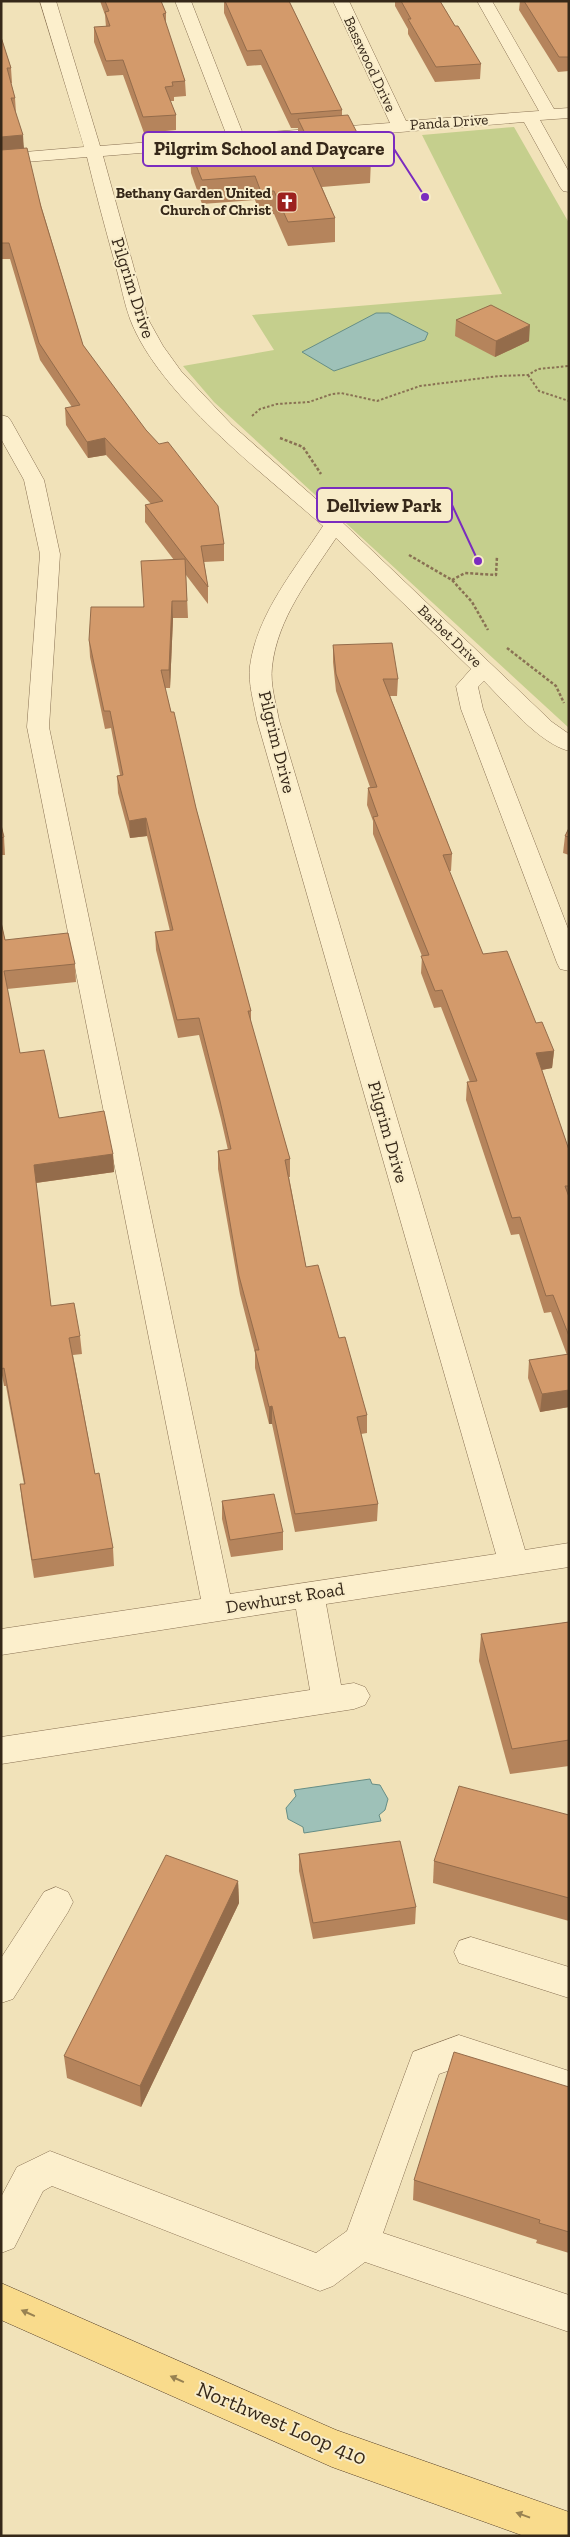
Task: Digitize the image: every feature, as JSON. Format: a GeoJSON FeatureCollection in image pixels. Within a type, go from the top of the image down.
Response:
{"type":"FeatureCollection","features":[{"type":"Feature","properties":{"kind":"main road","name":"Northwest Loop 410"},"geometry":{"type":"LineString","coordinates":[[1,2301],[332,2448],[569,2532]]}},
{"type":"Feature","properties":{"kind":"street","name":"Pilgrim Drive"},"geometry":{"type":"LineString","coordinates":[[48,1],[93,150],[139,319],[159,358],[227,430],[334,525],[273,622],[261,668],[263,694],[274,740],[514,1563]]}},
{"type":"Feature","properties":{"kind":"street"},"geometry":{"type":"LineString","coordinates":[[183,1],[237,139]]}},
{"type":"Feature","properties":{"kind":"street","name":"Basswood Drive"},"geometry":{"type":"LineString","coordinates":[[341,1],[400,126]]}},
{"type":"Feature","properties":{"kind":"street"},"geometry":{"type":"LineString","coordinates":[[484,1],[549,114]]}},
{"type":"Feature","properties":{"kind":"street","name":"Panda Drive"},"geometry":{"type":"LineString","coordinates":[[1,159],[93,150],[569,113]]}},
{"type":"Feature","properties":{"kind":"street"},"geometry":{"type":"LineString","coordinates":[[529,116],[569,187]]}},
{"type":"Feature","properties":{"kind":"street"},"geometry":{"type":"LineString","coordinates":[[1,422],[34,480],[50,554],[38,727],[218,1609]]}},
{"type":"Feature","properties":{"kind":"street","name":"Barbet Drive"},"geometry":{"type":"LineString","coordinates":[[334,525],[544,727],[569,744]]}},
{"type":"Feature","properties":{"kind":"street"},"geometry":{"type":"LineString","coordinates":[[484,669],[467,686],[472,709],[569,963]]}},
{"type":"Feature","properties":{"kind":"street","name":"Dewhurst Road"},"geometry":{"type":"LineString","coordinates":[[1,1642],[569,1555]]}},
{"type":"Feature","properties":{"kind":"street"},"geometry":{"type":"LineString","coordinates":[[1,1751],[341,1698],[309,1595]]}},
{"type":"Feature","properties":{"kind":"street"},"geometry":{"type":"LineString","coordinates":[[1,1988],[56,1902]]}},
{"type":"Feature","properties":{"kind":"street"},"geometry":{"type":"LineString","coordinates":[[470,1952],[569,1983]]}},
{"type":"Feature","properties":{"kind":"street"},"geometry":{"type":"LineString","coordinates":[[1,2235],[30,2179],[50,2168],[320,2273],[361,2243],[425,2063],[459,2051],[569,2087]]}},
{"type":"Feature","properties":{"kind":"street"},"geometry":{"type":"LineString","coordinates":[[361,2243],[569,2314]]}},
{"type":"Feature","properties":{"kind":"path"},"geometry":{"type":"LineString","coordinates":[[250,419],[260,409],[277,404],[309,402],[332,394],[341,393],[377,400],[420,386],[500,376],[528,375],[538,369],[569,366]]}},
{"type":"Feature","properties":{"kind":"path"},"geometry":{"type":"LineString","coordinates":[[528,375],[539,392],[569,402]]}},
{"type":"Feature","properties":{"kind":"path"},"geometry":{"type":"LineString","coordinates":[[277,437],[303,447],[323,477]]}},
{"type":"Feature","properties":{"kind":"path"},"geometry":{"type":"LineString","coordinates":[[347,497],[369,512],[374,526]]}},
{"type":"Feature","properties":{"kind":"path"},"geometry":{"type":"LineString","coordinates":[[369,512],[398,507],[419,509]]}},
{"type":"Feature","properties":{"kind":"path"},"geometry":{"type":"LineString","coordinates":[[401,551],[452,580],[472,602],[489,632]]}},
{"type":"Feature","properties":{"kind":"path"},"geometry":{"type":"LineString","coordinates":[[452,580],[464,573],[496,575],[497,556]]}},
{"type":"Feature","properties":{"kind":"path"},"geometry":{"type":"LineString","coordinates":[[506,647],[556,686],[566,709]]}},
{"type":"Feature","properties":{"kind":"green space"},"geometry":{"type":"Polygon","coordinates":[[[514,127],[569,223],[569,728],[214,402],[183,366],[274,350],[252,315],[502,294],[422,135],[514,127]]]}},
{"type":"Feature","properties":{"kind":"water"},"geometry":{"type":"Polygon","coordinates":[[[376,313],[389,313],[428,333],[425,340],[334,371],[302,352],[376,313]]]}},
{"type":"Feature","properties":{"kind":"water"},"geometry":{"type":"Polygon","coordinates":[[[370,1779],[372,1784],[380,1785],[388,1799],[385,1810],[379,1815],[381,1821],[304,1833],[303,1827],[288,1819],[286,1808],[296,1796],[294,1790],[370,1779]]]}},
{"type":"Feature","properties":{"kind":"building"},"geometry":{"type":"Polygon","coordinates":[[[105,1],[161,1],[166,13],[163,14],[185,81],[172,82],[173,86],[165,87],[176,115],[143,117],[123,60],[106,61],[94,27],[110,26],[105,12],[109,11],[105,1]]]}},
{"type":"Feature","properties":{"kind":"building"},"geometry":{"type":"Polygon","coordinates":[[[225,1],[289,1],[342,110],[291,114],[261,50],[247,51],[225,1]]]}},
{"type":"Feature","properties":{"kind":"building"},"geometry":{"type":"Polygon","coordinates":[[[401,1],[440,1],[481,64],[436,67],[408,19],[411,19],[401,1]]]}},
{"type":"Feature","properties":{"kind":"building"},"geometry":{"type":"Polygon","coordinates":[[[524,1],[569,1],[569,57],[559,57],[524,1]]]}},
{"type":"Feature","properties":{"kind":"building"},"geometry":{"type":"Polygon","coordinates":[[[1,37],[11,68],[7,68],[15,98],[11,98],[23,135],[1,137],[1,37]]]}},
{"type":"Feature","properties":{"kind":"building"},"geometry":{"type":"Polygon","coordinates":[[[348,115],[371,160],[320,164],[298,119],[348,115]]]}},
{"type":"Feature","properties":{"kind":"building"},"geometry":{"type":"Polygon","coordinates":[[[301,141],[335,218],[288,222],[274,191],[261,192],[255,176],[202,180],[190,150],[301,141]]]}},
{"type":"Feature","properties":{"kind":"building"},"geometry":{"type":"Polygon","coordinates":[[[27,148],[41,207],[83,345],[146,430],[159,444],[168,442],[218,506],[224,544],[201,546],[208,587],[145,505],[163,501],[105,438],[87,442],[65,408],[80,405],[39,343],[9,243],[1,243],[1,150],[27,148]]]}},
{"type":"Feature","properties":{"kind":"building"},"geometry":{"type":"Polygon","coordinates":[[[491,305],[530,325],[496,341],[456,320],[491,305]]]}},
{"type":"Feature","properties":{"kind":"building"},"geometry":{"type":"Polygon","coordinates":[[[185,559],[187,601],[172,601],[169,670],[161,670],[171,712],[174,712],[196,808],[251,1011],[248,1011],[290,1159],[285,1160],[306,1267],[318,1265],[339,1338],[345,1337],[367,1415],[357,1417],[378,1504],[295,1514],[272,1406],[269,1407],[255,1350],[259,1350],[239,1276],[218,1151],[231,1149],[220,1101],[199,1018],[177,1020],[155,932],[173,930],[146,818],[129,821],[117,776],[123,775],[110,711],[104,711],[89,640],[91,607],[144,607],[141,561],[185,559]]]}},
{"type":"Feature","properties":{"kind":"building"},"geometry":{"type":"Polygon","coordinates":[[[392,643],[398,679],[383,679],[452,854],[443,855],[483,954],[507,951],[536,1023],[542,1022],[554,1051],[536,1053],[569,1150],[569,1186],[565,1186],[569,1197],[569,1336],[553,1295],[546,1296],[520,1217],[512,1218],[467,1082],[477,1081],[442,990],[435,991],[421,956],[429,955],[373,817],[378,816],[368,788],[377,787],[336,674],[333,645],[392,643]]]}},
{"type":"Feature","properties":{"kind":"building"},"geometry":{"type":"Polygon","coordinates":[[[1,825],[4,837],[1,838],[1,825]]]}},
{"type":"Feature","properties":{"kind":"building"},"geometry":{"type":"Polygon","coordinates":[[[569,828],[569,837],[565,836],[569,828]]]}},
{"type":"Feature","properties":{"kind":"building"},"geometry":{"type":"Polygon","coordinates":[[[1,922],[5,940],[68,933],[75,964],[4,971],[20,1053],[44,1050],[59,1118],[104,1111],[113,1154],[34,1165],[51,1306],[74,1303],[80,1336],[69,1338],[95,1474],[99,1473],[113,1548],[32,1560],[20,1484],[25,1484],[4,1368],[2,1369],[1,1365],[1,922]]]}},
{"type":"Feature","properties":{"kind":"building"},"geometry":{"type":"Polygon","coordinates":[[[569,1354],[569,1390],[542,1394],[529,1360],[569,1354]]]}},
{"type":"Feature","properties":{"kind":"building"},"geometry":{"type":"Polygon","coordinates":[[[274,1494],[283,1532],[230,1540],[222,1501],[274,1494]]]}},
{"type":"Feature","properties":{"kind":"building"},"geometry":{"type":"Polygon","coordinates":[[[569,1622],[569,1740],[512,1749],[481,1634],[569,1622]]]}},
{"type":"Feature","properties":{"kind":"building"},"geometry":{"type":"Polygon","coordinates":[[[459,1786],[569,1815],[569,1898],[434,1861],[459,1786]]]}},
{"type":"Feature","properties":{"kind":"building"},"geometry":{"type":"Polygon","coordinates":[[[400,1841],[416,1907],[313,1923],[299,1854],[400,1841]]]}},
{"type":"Feature","properties":{"kind":"building"},"geometry":{"type":"Polygon","coordinates":[[[166,1855],[238,1881],[140,2086],[64,2056],[166,1855]]]}},
{"type":"Feature","properties":{"kind":"building"},"geometry":{"type":"Polygon","coordinates":[[[454,2052],[569,2087],[569,2232],[539,2223],[540,2220],[414,2180],[454,2052]]]}},
{"type":"Feature","properties":{"kind":"place","name":"Pilgrim School and Daycare"},"geometry":{"type":"Point","coordinates":[425,197]}},
{"type":"Feature","properties":{"kind":"place","name":"Bethany Garden United Church of Christ"},"geometry":{"type":"Point","coordinates":[287,202]}},
{"type":"Feature","properties":{"kind":"place","name":"Dellview Park"},"geometry":{"type":"Point","coordinates":[478,561]}}]}
